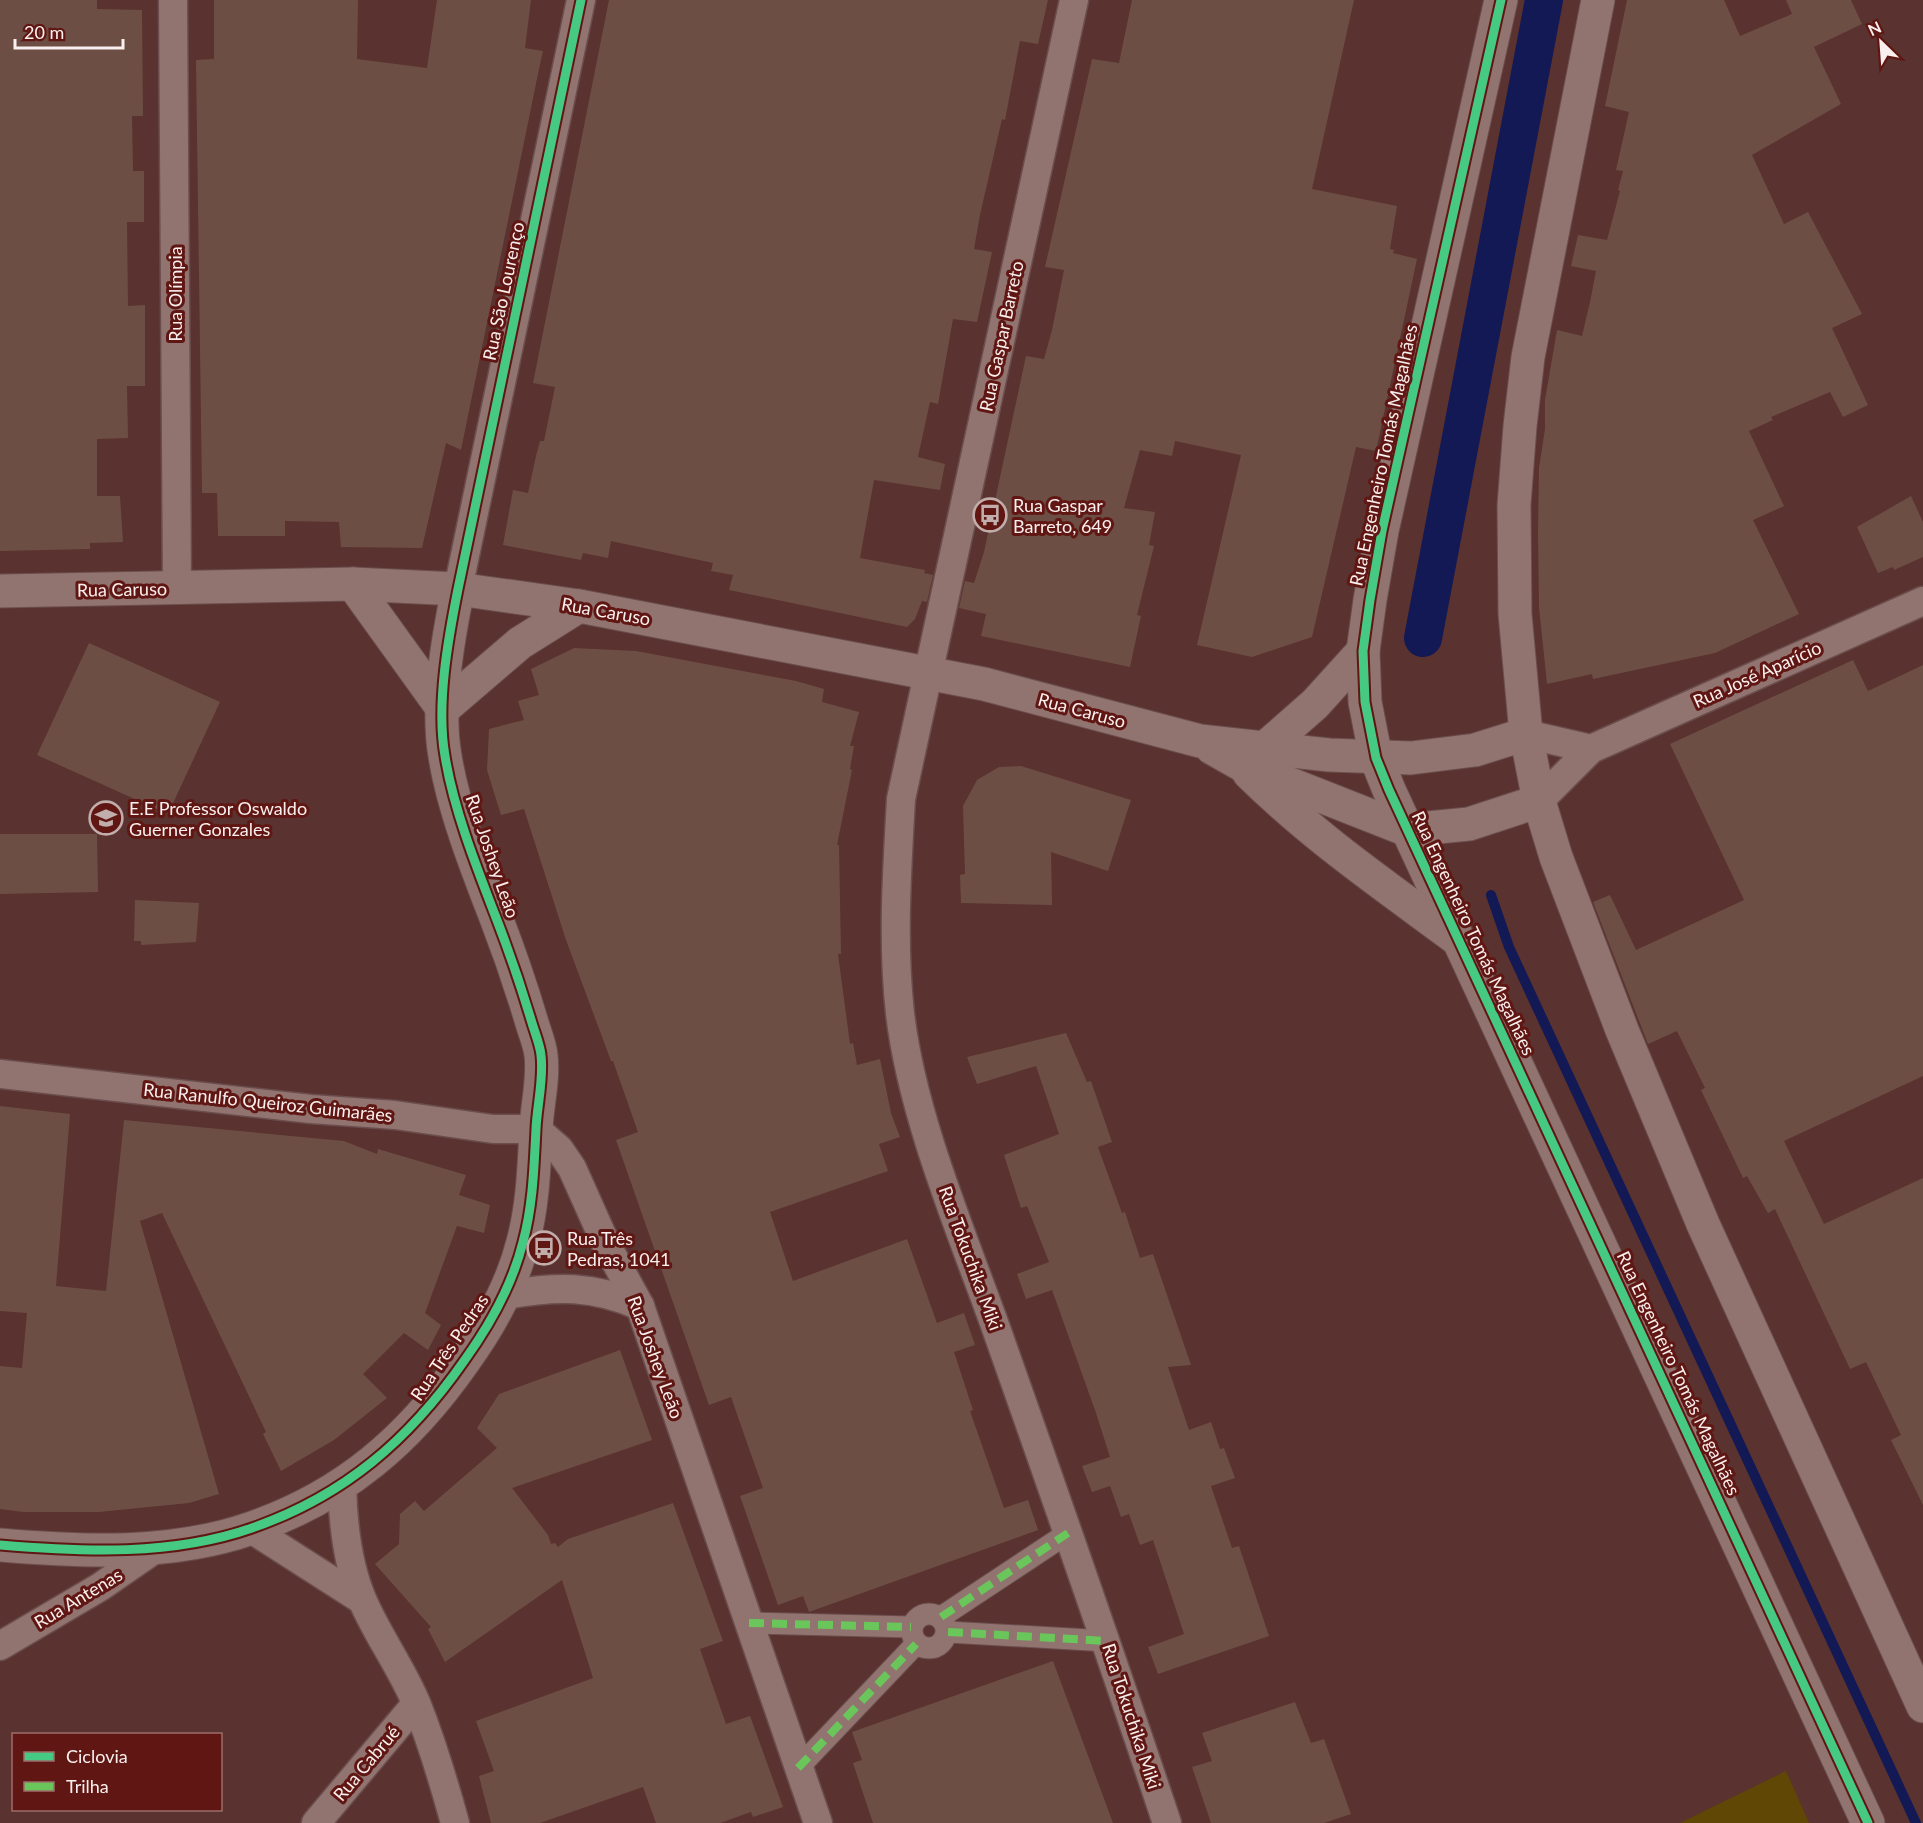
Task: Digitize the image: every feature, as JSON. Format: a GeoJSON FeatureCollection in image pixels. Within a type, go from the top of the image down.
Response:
{"type":"FeatureCollection","features":[{"type":"Feature","properties":{"kind":"street","name":"Rua Olímpia"},"geometry":{"type":"LineString","coordinates":[[173,0],[177,588]]}},
{"type":"Feature","properties":{"kind":"street","name":"Rua São Lourenço"},"geometry":{"type":"LineString","coordinates":[[458,589],[581,0]]}},
{"type":"Feature","properties":{"kind":"street","name":"Rua Gaspar Barreto"},"geometry":{"type":"LineString","coordinates":[[927,673],[1074,0]]}},
{"type":"Feature","properties":{"kind":"street","name":"Rua Engenheiro Tomás Magalhães"},"geometry":{"type":"LineString","coordinates":[[1501,0],[1382,531],[1363,651],[1365,702],[1376,758],[1418,830],[1459,940],[1868,1823]]}},
{"type":"Feature","properties":{"kind":"street"},"geometry":{"type":"LineString","coordinates":[[1598,0],[1528,357],[1520,426],[1514,505],[1513,739],[1529,805],[1556,857],[1601,978],[1694,1202],[1923,1706]]}},
{"type":"Feature","properties":{"kind":"street","name":"Rua Caruso"},"geometry":{"type":"LineString","coordinates":[[0,591],[353,584],[458,589],[579,606],[927,673],[1064,704],[1254,756],[1418,830]]}},
{"type":"Feature","properties":{"kind":"street"},"geometry":{"type":"LineString","coordinates":[[353,584],[443,709],[520,643],[579,606]]}},
{"type":"Feature","properties":{"kind":"street","name":"Rua Joshey Leão"},"geometry":{"type":"LineString","coordinates":[[458,589],[449,636],[443,709],[444,754],[475,864],[518,973],[541,1055],[536,1129],[559,1149],[572,1168],[606,1244],[640,1306],[818,1823]]}},
{"type":"Feature","properties":{"kind":"street","name":"Rua José Aparício"},"geometry":{"type":"LineString","coordinates":[[1529,805],[1591,749],[1923,601]]}},
{"type":"Feature","properties":{"kind":"street"},"geometry":{"type":"LineString","coordinates":[[1363,651],[1315,704],[1254,756],[1288,811],[1332,848],[1459,940]]}},
{"type":"Feature","properties":{"kind":"street","name":"Rua Tokuchika Miki"},"geometry":{"type":"LineString","coordinates":[[927,673],[902,799],[895,893],[900,1015],[912,1077],[939,1168],[1107,1641],[1167,1823]]}},
{"type":"Feature","properties":{"kind":"street","name":"Rua Caruso"},"geometry":{"type":"LineString","coordinates":[[1254,756],[1411,758],[1441,756],[1513,739]]}},
{"type":"Feature","properties":{"kind":"street"},"geometry":{"type":"LineString","coordinates":[[1513,739],[1591,749]]}},
{"type":"Feature","properties":{"kind":"street"},"geometry":{"type":"LineString","coordinates":[[1418,830],[1469,824],[1529,805]]}},
{"type":"Feature","properties":{"kind":"street","name":"Rua Ranulfo Queiroz Guimarães"},"geometry":{"type":"LineString","coordinates":[[0,1074],[299,1108],[395,1115],[493,1129],[536,1129]]}},
{"type":"Feature","properties":{"kind":"street","name":"Rua Três Pedras"},"geometry":{"type":"LineString","coordinates":[[0,1545],[46,1549],[155,1549],[207,1541],[251,1529],[290,1514],[342,1486],[394,1446],[436,1402],[477,1343],[505,1295],[523,1243],[531,1203],[536,1129]]}},
{"type":"Feature","properties":{"kind":"street","name":"Rua Três Pedras"},"geometry":{"type":"LineString","coordinates":[[505,1295],[537,1289],[585,1289],[613,1295],[640,1306]]}},
{"type":"Feature","properties":{"kind":"street"},"geometry":{"type":"LineString","coordinates":[[342,1486],[345,1537],[352,1571],[362,1600],[416,1704],[441,1772],[455,1823]]}},
{"type":"Feature","properties":{"kind":"street"},"geometry":{"type":"LineString","coordinates":[[251,1529],[362,1600]]}},
{"type":"Feature","properties":{"kind":"street"},"geometry":{"type":"LineString","coordinates":[[944,1624],[1068,1533]]}},
{"type":"Feature","properties":{"kind":"street","name":"Rua Antenas"},"geometry":{"type":"LineString","coordinates":[[0,1646],[100,1587],[155,1549]]}},
{"type":"Feature","properties":{"kind":"street"},"geometry":{"type":"LineString","coordinates":[[798,1768],[914,1636],[924,1614],[944,1624],[1107,1641]]}},
{"type":"Feature","properties":{"kind":"street"},"geometry":{"type":"LineString","coordinates":[[749,1623],[914,1636],[925,1649],[935,1648],[943,1643],[944,1624]]}},
{"type":"Feature","properties":{"kind":"street","name":"Rua Cabrué"},"geometry":{"type":"LineString","coordinates":[[316,1823],[416,1704]]}},
{"type":"Feature","properties":{"kind":"shaded area"},"geometry":{"type":"Polygon","coordinates":[[[1786,1771],[1809,1823],[1680,1823],[1786,1771]]]}},
{"type":"Feature","properties":{"kind":"building"},"geometry":{"type":"Polygon","coordinates":[[[0,0],[97,0],[97,9],[142,10],[143,116],[132,116],[133,171],[144,171],[144,222],[127,222],[128,306],[145,305],[145,386],[127,386],[128,438],[97,439],[97,496],[120,496],[123,542],[90,543],[90,549],[0,551],[0,0]]]}},
{"type":"Feature","properties":{"kind":"building"},"geometry":{"type":"Polygon","coordinates":[[[214,0],[358,0],[357,59],[427,68],[437,0],[531,0],[525,48],[543,51],[461,450],[446,443],[422,548],[341,547],[339,522],[285,521],[285,536],[218,536],[217,493],[202,493],[196,60],[214,59],[214,0]]]}},
{"type":"Feature","properties":{"kind":"building"},"geometry":{"type":"Polygon","coordinates":[[[609,0],[1048,0],[1038,44],[1020,41],[1005,120],[1002,119],[980,215],[974,249],[992,252],[977,322],[953,319],[938,404],[930,402],[918,457],[945,464],[940,490],[874,480],[860,558],[925,570],[924,573],[933,575],[927,602],[922,601],[915,619],[907,627],[729,590],[733,575],[711,571],[713,563],[611,541],[608,558],[583,553],[581,560],[503,545],[513,490],[528,493],[540,441],[544,441],[555,387],[533,383],[609,0]]]}},
{"type":"Feature","properties":{"kind":"building"},"geometry":{"type":"Polygon","coordinates":[[[1132,0],[1354,0],[1312,189],[1397,206],[1390,249],[1394,250],[1393,253],[1417,259],[1376,451],[1356,447],[1312,637],[1252,657],[1197,645],[1241,455],[1175,441],[1172,456],[1140,450],[1124,508],[1155,512],[1149,545],[1154,546],[1137,615],[1141,616],[1130,667],[981,636],[986,614],[959,608],[965,581],[974,583],[984,552],[1026,356],[1044,359],[1052,330],[1064,270],[1045,267],[1092,59],[1119,63],[1132,0]]]}},
{"type":"Feature","properties":{"kind":"building"},"geometry":{"type":"Polygon","coordinates":[[[1627,0],[1724,0],[1740,36],[1792,14],[1786,0],[1851,0],[1862,24],[1814,47],[1841,104],[1752,155],[1784,224],[1808,212],[1862,314],[1832,328],[1868,405],[1843,417],[1830,392],[1771,417],[1773,420],[1749,431],[1784,506],[1753,520],[1799,614],[1715,653],[1593,679],[1592,674],[1547,684],[1539,607],[1538,532],[1539,468],[1545,429],[1545,400],[1557,330],[1582,336],[1590,302],[1596,271],[1571,266],[1578,235],[1607,240],[1620,191],[1618,190],[1623,171],[1616,170],[1629,112],[1605,106],[1627,0]]]}},
{"type":"Feature","properties":{"kind":"building"},"geometry":{"type":"Polygon","coordinates":[[[1911,496],[1923,522],[1923,557],[1894,570],[1893,567],[1878,573],[1857,527],[1911,496]]]}},
{"type":"Feature","properties":{"kind":"building"},"geometry":{"type":"Polygon","coordinates":[[[89,643],[220,702],[168,814],[37,755],[89,643]]]}},
{"type":"Feature","properties":{"kind":"building"},"geometry":{"type":"Polygon","coordinates":[[[574,648],[636,651],[796,681],[824,689],[822,702],[859,712],[850,746],[854,746],[850,769],[852,770],[837,845],[839,845],[841,954],[838,954],[850,1044],[853,1043],[857,1065],[880,1059],[891,1113],[900,1137],[879,1144],[888,1171],[770,1212],[793,1281],[907,1239],[937,1323],[964,1313],[975,1345],[954,1352],[973,1410],[970,1411],[1004,1508],[1028,1500],[1038,1530],[809,1612],[803,1596],[778,1605],[740,1496],[763,1488],[731,1397],[709,1405],[616,1140],[638,1132],[566,940],[524,809],[501,815],[487,770],[489,729],[524,720],[518,701],[539,695],[531,669],[574,648]]]}},
{"type":"Feature","properties":{"kind":"building"},"geometry":{"type":"Polygon","coordinates":[[[1853,660],[1868,691],[1923,665],[1923,1076],[1784,1141],[1824,1224],[1923,1178],[1923,1505],[1891,1440],[1901,1435],[1866,1362],[1850,1369],[1775,1209],[1768,1213],[1747,1176],[1743,1178],[1701,1090],[1705,1088],[1677,1031],[1648,1044],[1593,902],[1610,895],[1636,950],[1744,900],[1670,744],[1853,660]]]}},
{"type":"Feature","properties":{"kind":"building"},"geometry":{"type":"Polygon","coordinates":[[[1021,766],[1131,800],[1108,871],[1051,852],[1052,905],[961,903],[960,875],[965,874],[963,806],[977,780],[999,767],[1021,766]]]}},
{"type":"Feature","properties":{"kind":"building"},"geometry":{"type":"Polygon","coordinates":[[[0,834],[97,834],[98,892],[0,894],[0,834]]]}},
{"type":"Feature","properties":{"kind":"building"},"geometry":{"type":"Polygon","coordinates":[[[135,900],[199,903],[196,942],[141,945],[141,941],[134,941],[135,900]]]}},
{"type":"Feature","properties":{"kind":"building"},"geometry":{"type":"Polygon","coordinates":[[[1066,1033],[1087,1082],[1091,1081],[1112,1142],[1098,1147],[1122,1213],[1125,1212],[1140,1258],[1153,1254],[1191,1365],[1168,1367],[1189,1430],[1211,1422],[1220,1449],[1224,1448],[1235,1478],[1211,1486],[1232,1548],[1239,1546],[1269,1636],[1158,1674],[1148,1647],[1184,1634],[1153,1540],[1140,1545],[1129,1514],[1121,1517],[1110,1486],[1092,1492],[1082,1466],[1110,1457],[1096,1413],[1052,1290],[1026,1299],[1017,1274],[1049,1262],[1027,1206],[1021,1208],[1004,1155],[1059,1134],[1036,1066],[977,1084],[967,1057],[1066,1033]]]}},
{"type":"Feature","properties":{"kind":"building"},"geometry":{"type":"Polygon","coordinates":[[[0,1106],[70,1114],[56,1286],[106,1291],[124,1120],[344,1141],[377,1154],[378,1149],[466,1175],[459,1195],[490,1205],[484,1233],[457,1226],[425,1313],[441,1325],[428,1350],[404,1333],[363,1374],[387,1398],[334,1440],[281,1471],[263,1434],[266,1432],[162,1213],[140,1221],[219,1494],[189,1503],[99,1512],[23,1512],[0,1509],[0,1366],[22,1368],[27,1313],[0,1311],[0,1106]]]}},
{"type":"Feature","properties":{"kind":"building"},"geometry":{"type":"Polygon","coordinates":[[[620,1350],[652,1440],[512,1488],[548,1535],[551,1544],[555,1543],[558,1547],[568,1539],[673,1503],[723,1641],[700,1649],[726,1724],[750,1716],[783,1807],[753,1817],[751,1812],[720,1823],[656,1823],[643,1787],[540,1823],[491,1823],[479,1776],[494,1771],[476,1721],[593,1678],[562,1580],[445,1662],[428,1629],[431,1627],[375,1564],[399,1544],[400,1514],[415,1501],[424,1511],[497,1448],[477,1428],[499,1394],[620,1350]]]}},
{"type":"Feature","properties":{"kind":"building"},"geometry":{"type":"Polygon","coordinates":[[[1053,1661],[1113,1823],[873,1823],[853,1763],[862,1760],[852,1732],[1053,1661]]]}},
{"type":"Feature","properties":{"kind":"building"},"geometry":{"type":"Polygon","coordinates":[[[1295,1702],[1311,1743],[1324,1739],[1351,1814],[1324,1823],[1211,1823],[1192,1767],[1212,1761],[1202,1733],[1295,1702]]]}},
{"type":"Feature","properties":{"kind":"waterway"},"geometry":{"type":"LineString","coordinates":[[1423,638],[1544,0]]}},
{"type":"Feature","properties":{"kind":"waterway"},"geometry":{"type":"LineString","coordinates":[[1491,895],[1509,947],[1916,1823]]}},
{"type":"Feature","properties":{"kind":"marked path"},"geometry":{"type":"LineString","coordinates":[[941,1617],[1068,1533]]}},
{"type":"Feature","properties":{"kind":"marked path"},"geometry":{"type":"LineString","coordinates":[[749,1623],[911,1627]]}},
{"type":"Feature","properties":{"kind":"marked path"},"geometry":{"type":"LineString","coordinates":[[948,1632],[1107,1641]]}},
{"type":"Feature","properties":{"kind":"marked path"},"geometry":{"type":"LineString","coordinates":[[798,1768],[916,1644]]}},
{"type":"Feature","properties":{"kind":"cycle path"},"geometry":{"type":"LineString","coordinates":[[0,1545],[95,1550],[159,1548],[222,1537],[252,1528],[316,1500],[372,1462],[421,1416],[443,1390],[483,1333],[513,1274],[523,1242],[531,1200],[541,1083],[541,1055],[515,969],[459,816],[445,756],[443,694],[447,650],[458,589],[581,0]]}},
{"type":"Feature","properties":{"kind":"cycle path"},"geometry":{"type":"LineString","coordinates":[[1501,0],[1382,531],[1370,600],[1363,651],[1365,702],[1376,758],[1868,1823]]}},
{"type":"Feature","properties":{"kind":"place","name":"Rua Gaspar Barreto, 649"},"geometry":{"type":"Point","coordinates":[990,515]}},
{"type":"Feature","properties":{"kind":"place","name":"E.E Professor Oswaldo Guerner Gonzales"},"geometry":{"type":"Point","coordinates":[106,818]}},
{"type":"Feature","properties":{"kind":"place","name":"Rua Três Pedras, 1041"},"geometry":{"type":"Point","coordinates":[544,1248]}}]}
